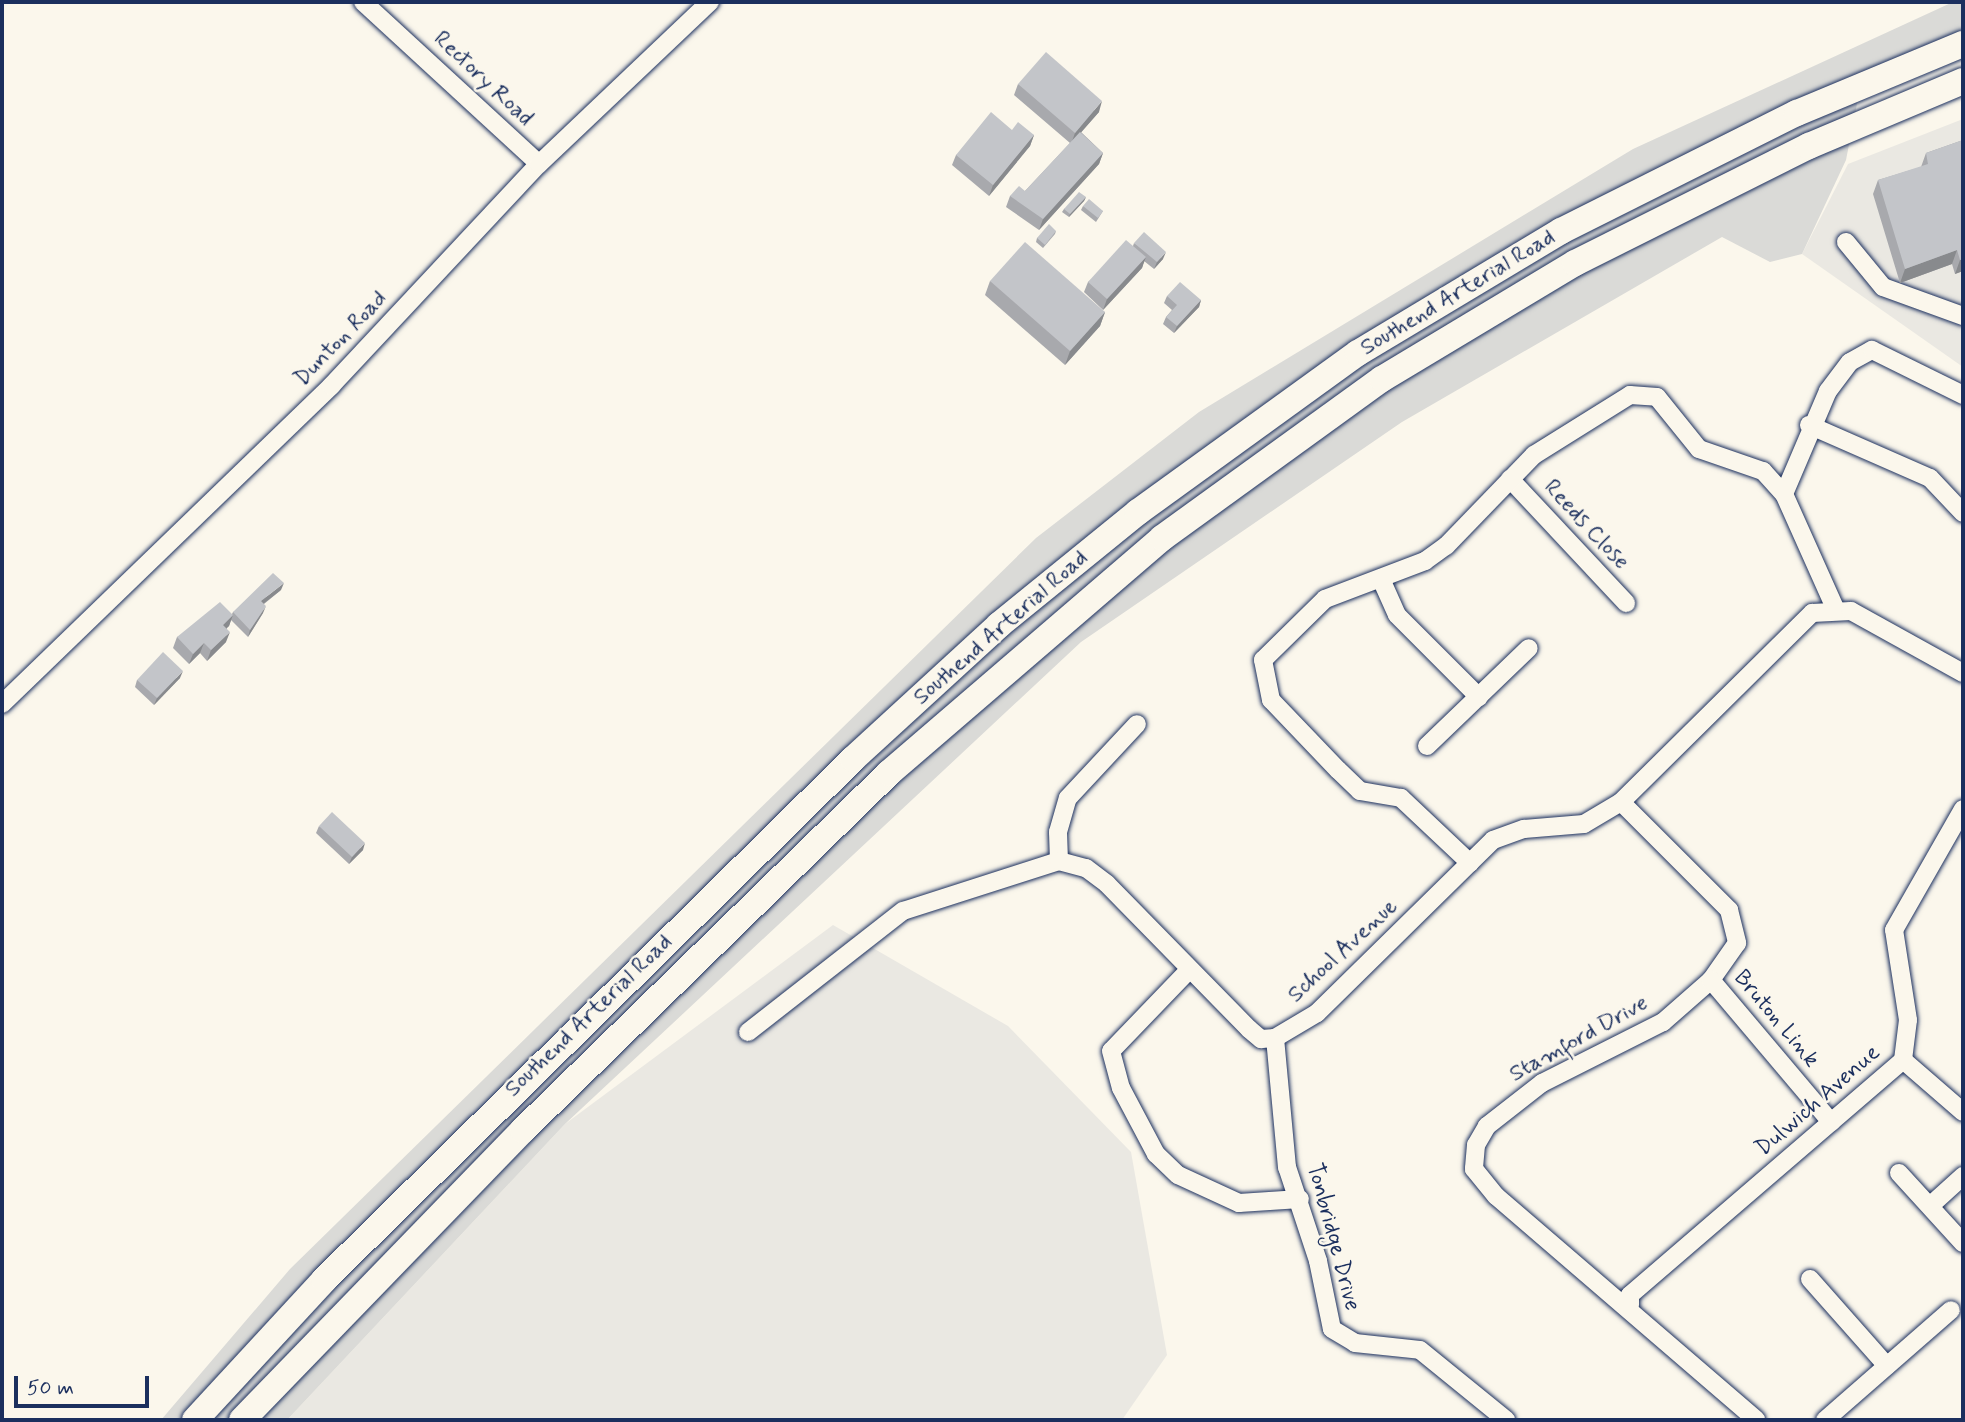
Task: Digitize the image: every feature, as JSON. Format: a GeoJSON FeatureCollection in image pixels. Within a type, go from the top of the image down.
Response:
{"type":"FeatureCollection","features":[{"type":"Feature","properties":{"kind":"highway","name":"Southend Arterial Road"},"geometry":{"type":"LineString","coordinates":[[195,1420],[362,1242],[853,758],[999,625],[1138,512],[1358,353],[1561,231],[1797,113],[1963,44]]}},
{"type":"Feature","properties":{"kind":"highway","name":"Southend Arterial Road"},"geometry":{"type":"LineString","coordinates":[[242,1420],[523,1130],[889,773],[1018,655],[1162,538],[1382,379],[1563,269],[1797,151],[1963,81]]}},
{"type":"Feature","properties":{"kind":"street","name":"Rectory Road"},"geometry":{"type":"LineString","coordinates":[[363,2],[539,164]]}},
{"type":"Feature","properties":{"kind":"street","name":"Dunton Road"},"geometry":{"type":"LineString","coordinates":[[2,704],[331,386],[539,164],[710,2]]}},
{"type":"Feature","properties":{"kind":"street"},"geometry":{"type":"LineString","coordinates":[[1846,242],[1883,287],[1963,316]]}},
{"type":"Feature","properties":{"kind":"street"},"geometry":{"type":"LineString","coordinates":[[1784,494],[1809,425],[1850,362],[1872,350],[1963,395]]}},
{"type":"Feature","properties":{"kind":"street"},"geometry":{"type":"LineString","coordinates":[[1470,863],[1401,798],[1360,790],[1271,701],[1263,681],[1263,660],[1325,599],[1381,579],[1446,546],[1510,479],[1578,425],[1630,395],[1648,393],[1699,449],[1763,471],[1784,494],[1835,608],[1961,667]]}},
{"type":"Feature","properties":{"kind":"street"},"geometry":{"type":"LineString","coordinates":[[1809,425],[1930,478],[1963,513]]}},
{"type":"Feature","properties":{"kind":"street","name":"Reeds Close"},"geometry":{"type":"LineString","coordinates":[[1510,479],[1626,603]]}},
{"type":"Feature","properties":{"kind":"street"},"geometry":{"type":"LineString","coordinates":[[1381,579],[1397,615],[1479,697]]}},
{"type":"Feature","properties":{"kind":"street","name":"School Avenue"},"geometry":{"type":"LineString","coordinates":[[1275,1038],[1317,1013],[1493,839],[1524,828],[1584,824],[1621,802],[1790,631],[1812,613],[1835,608]]}},
{"type":"Feature","properties":{"kind":"street"},"geometry":{"type":"LineString","coordinates":[[1427,746],[1529,648]]}},
{"type":"Feature","properties":{"kind":"street"},"geometry":{"type":"LineString","coordinates":[[1059,861],[1058,832],[1068,798],[1137,724]]}},
{"type":"Feature","properties":{"kind":"street","name":"Stamford Drive"},"geometry":{"type":"LineString","coordinates":[[1621,802],[1736,920],[1737,943],[1711,980],[1663,1022],[1542,1083],[1487,1126],[1476,1145],[1474,1169],[1496,1195],[1630,1305],[1756,1420]]}},
{"type":"Feature","properties":{"kind":"street","name":"Dulwich Avenue"},"geometry":{"type":"LineString","coordinates":[[1630,1305],[1630,1295],[1903,1060],[1908,1020],[1894,930],[1963,809]]}},
{"type":"Feature","properties":{"kind":"street"},"geometry":{"type":"LineString","coordinates":[[748,1032],[903,911],[1059,861],[1086,868],[1107,884],[1255,1034],[1275,1038]]}},
{"type":"Feature","properties":{"kind":"street"},"geometry":{"type":"LineString","coordinates":[[1189,970],[1127,1029],[1111,1051],[1112,1069],[1156,1154],[1178,1175],[1238,1203],[1300,1199]]}},
{"type":"Feature","properties":{"kind":"street","name":"Bruton Link"},"geometry":{"type":"LineString","coordinates":[[1711,980],[1831,1122]]}},
{"type":"Feature","properties":{"kind":"street","name":"Tonbridge Drive"},"geometry":{"type":"LineString","coordinates":[[1275,1038],[1287,1167],[1300,1199],[1332,1329],[1355,1343],[1420,1350],[1506,1420]]}},
{"type":"Feature","properties":{"kind":"street"},"geometry":{"type":"LineString","coordinates":[[1903,1060],[1963,1112]]}},
{"type":"Feature","properties":{"kind":"street"},"geometry":{"type":"LineString","coordinates":[[1899,1173],[1963,1243]]}},
{"type":"Feature","properties":{"kind":"street"},"geometry":{"type":"LineString","coordinates":[[1931,1205],[1963,1177]]}},
{"type":"Feature","properties":{"kind":"street"},"geometry":{"type":"LineString","coordinates":[[1810,1279],[1887,1366]]}},
{"type":"Feature","properties":{"kind":"street"},"geometry":{"type":"LineString","coordinates":[[1825,1420],[1951,1310]]}},
{"type":"Feature","properties":{"kind":"shaded area"},"geometry":{"type":"Polygon","coordinates":[[[1953,2],[1963,2],[1963,34],[1863,73],[1846,160],[1802,254],[1770,262],[1722,237],[1402,422],[1081,642],[565,1124],[287,1420],[161,1420],[290,1269],[1036,538],[1199,412],[1633,149],[1953,2]]]}},
{"type":"Feature","properties":{"kind":"shaded area"},"geometry":{"type":"Polygon","coordinates":[[[1963,119],[1963,367],[1802,254],[1848,164],[1963,119]]]}},
{"type":"Feature","properties":{"kind":"shaded area"},"geometry":{"type":"Polygon","coordinates":[[[833,925],[1008,1026],[1131,1152],[1167,1355],[1122,1420],[287,1420],[565,1124],[833,925]]]}},
{"type":"Feature","properties":{"kind":"building"},"geometry":{"type":"Polygon","coordinates":[[[1046,52],[1102,101],[1075,133],[1018,84],[1046,52]]]}},
{"type":"Feature","properties":{"kind":"building"},"geometry":{"type":"Polygon","coordinates":[[[991,112],[1012,130],[1018,122],[1034,135],[993,185],[956,155],[991,112]]]}},
{"type":"Feature","properties":{"kind":"building"},"geometry":{"type":"Polygon","coordinates":[[[1080,132],[1103,153],[1043,219],[1010,196],[1019,186],[1025,191],[1080,132]]]}},
{"type":"Feature","properties":{"kind":"building"},"geometry":{"type":"Polygon","coordinates":[[[1963,140],[1963,259],[1960,260],[1957,250],[1905,269],[1878,180],[1928,164],[1926,153],[1963,140]]]}},
{"type":"Feature","properties":{"kind":"building"},"geometry":{"type":"Polygon","coordinates":[[[1079,192],[1086,197],[1070,214],[1064,209],[1079,192]]]}},
{"type":"Feature","properties":{"kind":"building"},"geometry":{"type":"Polygon","coordinates":[[[1089,199],[1103,211],[1098,218],[1083,206],[1089,199]]]}},
{"type":"Feature","properties":{"kind":"building"},"geometry":{"type":"Polygon","coordinates":[[[1049,224],[1056,231],[1045,245],[1037,238],[1049,224]]]}},
{"type":"Feature","properties":{"kind":"building"},"geometry":{"type":"Polygon","coordinates":[[[1144,232],[1166,252],[1157,262],[1134,243],[1144,232]]]}},
{"type":"Feature","properties":{"kind":"building"},"geometry":{"type":"Polygon","coordinates":[[[1126,240],[1146,257],[1107,299],[1088,282],[1126,240]]]}},
{"type":"Feature","properties":{"kind":"building"},"geometry":{"type":"Polygon","coordinates":[[[1025,242],[1105,312],[1070,351],[990,281],[1025,242]]]}},
{"type":"Feature","properties":{"kind":"building"},"geometry":{"type":"Polygon","coordinates":[[[1180,282],[1201,300],[1177,326],[1166,317],[1177,305],[1167,296],[1180,282]]]}},
{"type":"Feature","properties":{"kind":"building"},"geometry":{"type":"Polygon","coordinates":[[[273,573],[284,583],[261,601],[266,606],[250,630],[233,612],[273,573]]]}},
{"type":"Feature","properties":{"kind":"building"},"geometry":{"type":"Polygon","coordinates":[[[220,602],[233,615],[223,625],[230,632],[211,650],[204,643],[193,654],[177,637],[220,602]]]}},
{"type":"Feature","properties":{"kind":"building"},"geometry":{"type":"Polygon","coordinates":[[[163,652],[183,671],[157,698],[137,680],[163,652]]]}},
{"type":"Feature","properties":{"kind":"building"},"geometry":{"type":"Polygon","coordinates":[[[332,812],[365,843],[352,857],[319,826],[332,812]]]}}]}
